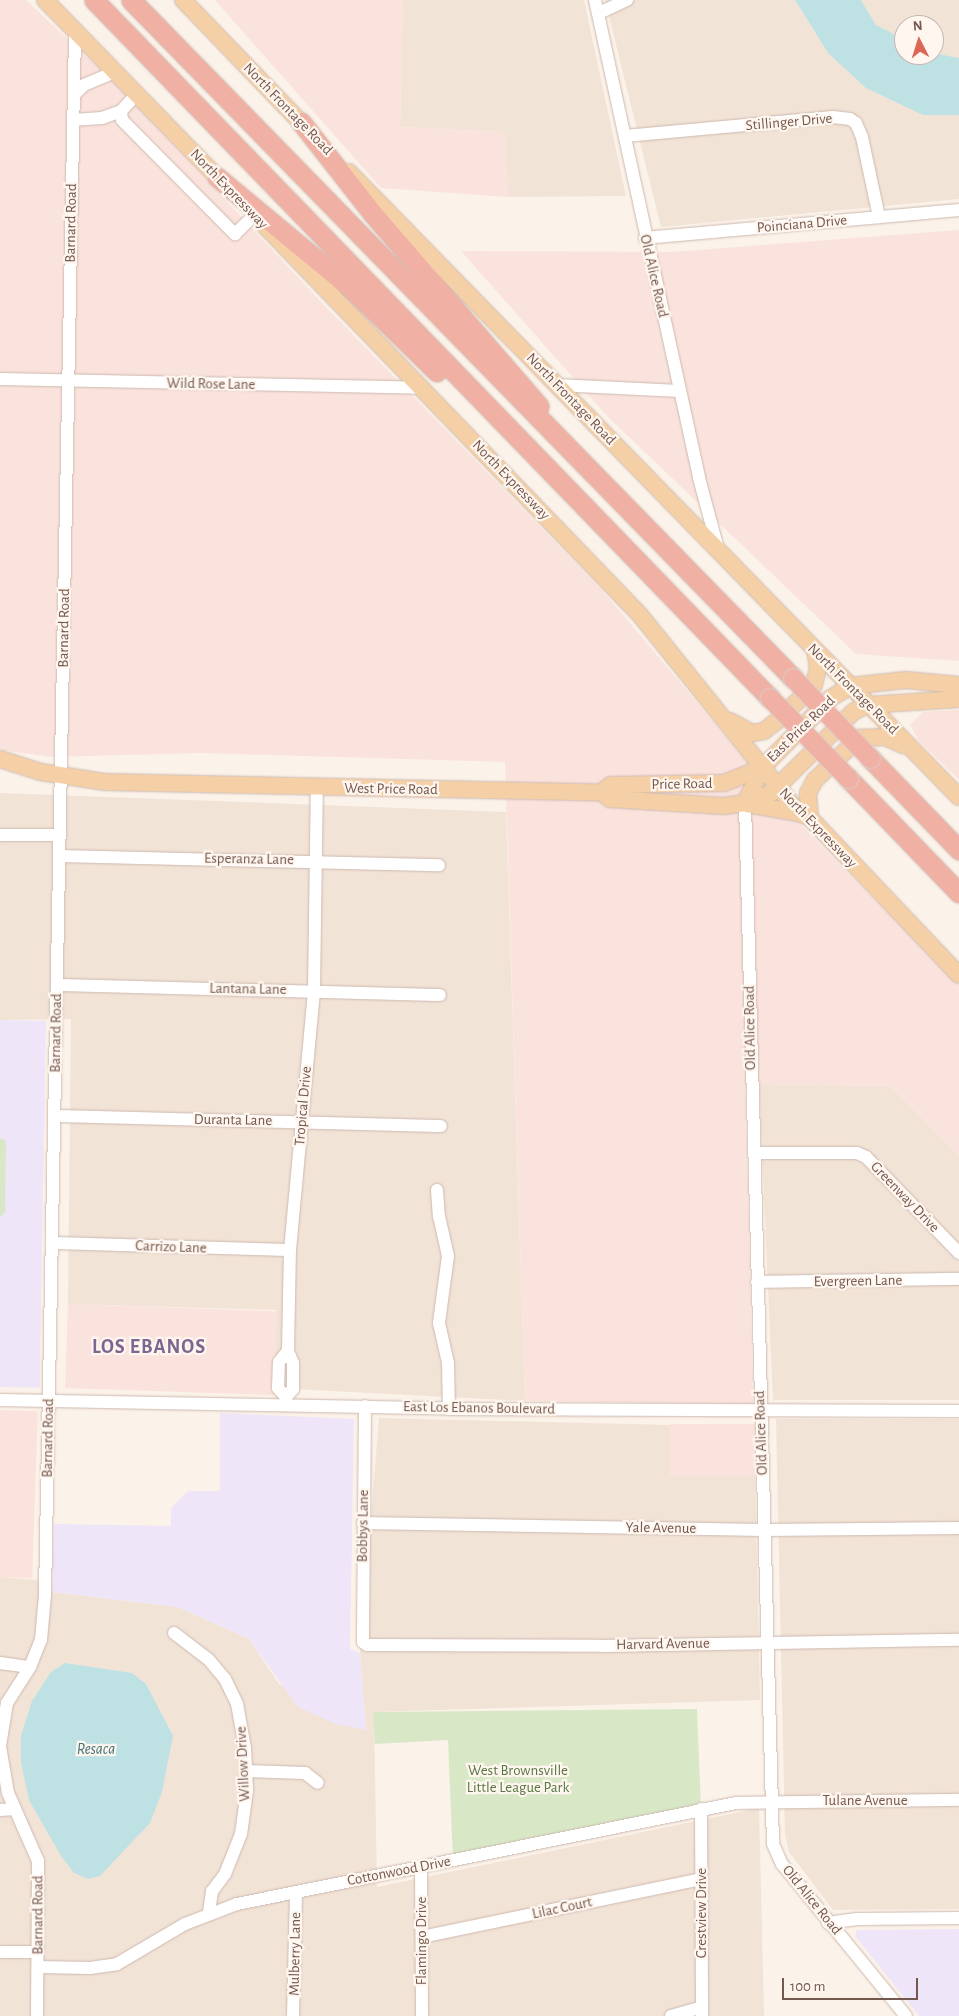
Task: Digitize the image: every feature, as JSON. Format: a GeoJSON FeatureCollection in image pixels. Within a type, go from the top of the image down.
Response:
{"type":"FeatureCollection","features":[{"type":"Feature","properties":{"kind":"highway"},"geometry":{"type":"LineString","coordinates":[[94,0],[959,893]]}},
{"type":"Feature","properties":{"kind":"highway"},"geometry":{"type":"LineString","coordinates":[[131,0],[591,475],[793,678],[959,850]]}},
{"type":"Feature","properties":{"kind":"highway"},"geometry":{"type":"LineString","coordinates":[[301,122],[373,214],[525,388],[591,475]]}},
{"type":"Feature","properties":{"kind":"highway"},"geometry":{"type":"LineString","coordinates":[[218,177],[353,290],[508,442],[564,485]]}},
{"type":"Feature","properties":{"kind":"main road","name":"North Expressway"},"geometry":{"type":"LineString","coordinates":[[45,0],[75,33],[255,215],[659,635],[777,786],[959,975]]}},
{"type":"Feature","properties":{"kind":"main road","name":"North Frontage Road"},"geometry":{"type":"LineString","coordinates":[[183,0],[829,663],[867,705],[959,797]]}},
{"type":"Feature","properties":{"kind":"main road"},"geometry":{"type":"LineString","coordinates":[[720,714],[746,731],[764,731],[814,685],[818,667],[815,650]]}},
{"type":"Feature","properties":{"kind":"main road"},"geometry":{"type":"LineString","coordinates":[[829,663],[853,674],[906,680]]}},
{"type":"Feature","properties":{"kind":"main road","name":"East Price Road"},"geometry":{"type":"LineString","coordinates":[[762,768],[831,698],[850,686],[906,680],[959,685]]}},
{"type":"Feature","properties":{"kind":"main road","name":"East Price Road"},"geometry":{"type":"LineString","coordinates":[[777,786],[853,712],[867,705],[959,699]]}},
{"type":"Feature","properties":{"kind":"main road"},"geometry":{"type":"LineString","coordinates":[[762,768],[745,804],[804,816],[808,792],[815,780],[859,738],[885,736],[912,749]]}},
{"type":"Feature","properties":{"kind":"main road","name":"West Price Road"},"geometry":{"type":"LineString","coordinates":[[0,759],[60,775],[105,782],[317,788],[601,792],[610,799],[724,806],[745,804],[763,797],[777,786]]}},
{"type":"Feature","properties":{"kind":"main road","name":"Price Road"},"geometry":{"type":"LineString","coordinates":[[601,792],[611,785],[724,783],[762,768]]}},
{"type":"Feature","properties":{"kind":"street","name":"Old Alice Road"},"geometry":{"type":"LineString","coordinates":[[596,0],[645,238],[718,551]]}},
{"type":"Feature","properties":{"kind":"street"},"geometry":{"type":"LineString","coordinates":[[598,13],[627,0]]}},
{"type":"Feature","properties":{"kind":"street","name":"Barnard Road"},"geometry":{"type":"LineString","coordinates":[[37,2016],[38,1861],[15,1809],[4,1777],[1,1731],[7,1703],[30,1667],[44,1625],[53,1243],[60,775],[65,626],[67,381],[75,33]]}},
{"type":"Feature","properties":{"kind":"street"},"geometry":{"type":"LineString","coordinates":[[74,95],[84,85],[114,72]]}},
{"type":"Feature","properties":{"kind":"street"},"geometry":{"type":"LineString","coordinates":[[73,120],[102,118],[121,111],[136,95]]}},
{"type":"Feature","properties":{"kind":"street"},"geometry":{"type":"LineString","coordinates":[[121,111],[122,120],[235,234],[255,215]]}},
{"type":"Feature","properties":{"kind":"street","name":"Stillinger Drive"},"geometry":{"type":"LineString","coordinates":[[625,136],[832,117],[850,119],[856,123],[862,137],[879,217]]}},
{"type":"Feature","properties":{"kind":"street","name":"Poinciana Drive"},"geometry":{"type":"LineString","coordinates":[[645,238],[959,210]]}},
{"type":"Feature","properties":{"kind":"street","name":"Wild Rose Lane"},"geometry":{"type":"LineString","coordinates":[[0,379],[422,388]]}},
{"type":"Feature","properties":{"kind":"street"},"geometry":{"type":"LineString","coordinates":[[557,385],[680,391]]}},
{"type":"Feature","properties":{"kind":"street","name":"Tropical Drive"},"geometry":{"type":"LineString","coordinates":[[286,1401],[278,1388],[279,1362],[288,1351],[290,1250],[314,991],[317,788]]}},
{"type":"Feature","properties":{"kind":"street","name":"Old Alice Road"},"geometry":{"type":"LineString","coordinates":[[745,804],[771,1802],[776,1853],[828,1923],[906,2016]]}},
{"type":"Feature","properties":{"kind":"street"},"geometry":{"type":"LineString","coordinates":[[0,835],[60,835]]}},
{"type":"Feature","properties":{"kind":"street","name":"Esperanza Lane"},"geometry":{"type":"LineString","coordinates":[[59,856],[317,860],[439,865]]}},
{"type":"Feature","properties":{"kind":"street","name":"Lantana Lane"},"geometry":{"type":"LineString","coordinates":[[57,985],[440,995]]}},
{"type":"Feature","properties":{"kind":"street","name":"Duranta Lane"},"geometry":{"type":"LineString","coordinates":[[55,1116],[440,1126]]}},
{"type":"Feature","properties":{"kind":"street","name":"Greenway Drive"},"geometry":{"type":"LineString","coordinates":[[755,1152],[857,1153],[877,1168],[959,1253]]}},
{"type":"Feature","properties":{"kind":"street"},"geometry":{"type":"LineString","coordinates":[[437,1190],[439,1216],[448,1256],[440,1324],[448,1363],[449,1408]]}},
{"type":"Feature","properties":{"kind":"street","name":"Carrizo Lane"},"geometry":{"type":"LineString","coordinates":[[53,1243],[290,1250]]}},
{"type":"Feature","properties":{"kind":"street","name":"Evergreen Lane"},"geometry":{"type":"LineString","coordinates":[[757,1282],[959,1279]]}},
{"type":"Feature","properties":{"kind":"street","name":"East Los Ebanos Boulevard"},"geometry":{"type":"LineString","coordinates":[[0,1400],[286,1401],[365,1406],[449,1408],[959,1411]]}},
{"type":"Feature","properties":{"kind":"street","name":"Bobbys Lane"},"geometry":{"type":"LineString","coordinates":[[365,1406],[363,1642],[367,1645]]}},
{"type":"Feature","properties":{"kind":"street","name":"Yale Avenue"},"geometry":{"type":"LineString","coordinates":[[363,1523],[764,1530],[959,1528]]}},
{"type":"Feature","properties":{"kind":"street","name":"Willow Drive"},"geometry":{"type":"LineString","coordinates":[[174,1633],[208,1660],[231,1691],[241,1718],[246,1771],[246,1806],[241,1834],[225,1874],[212,1891],[209,1913]]}},
{"type":"Feature","properties":{"kind":"street","name":"Harvard Avenue"},"geometry":{"type":"LineString","coordinates":[[367,1645],[959,1640]]}},
{"type":"Feature","properties":{"kind":"street"},"geometry":{"type":"LineString","coordinates":[[0,1663],[30,1667]]}},
{"type":"Feature","properties":{"kind":"street"},"geometry":{"type":"LineString","coordinates":[[246,1771],[305,1774],[318,1783]]}},
{"type":"Feature","properties":{"kind":"street","name":"Tulane Avenue"},"geometry":{"type":"LineString","coordinates":[[771,1802],[959,1800]]}},
{"type":"Feature","properties":{"kind":"street","name":"Cottonwood Drive"},"geometry":{"type":"LineString","coordinates":[[38,1967],[83,1969],[117,1964],[209,1913],[296,1892],[701,1809],[736,1803],[771,1802]]}},
{"type":"Feature","properties":{"kind":"street"},"geometry":{"type":"LineString","coordinates":[[0,1810],[15,1809]]}},
{"type":"Feature","properties":{"kind":"street","name":"Crestview Drive"},"geometry":{"type":"LineString","coordinates":[[701,1809],[702,2012]]}},
{"type":"Feature","properties":{"kind":"street","name":"Flamingo Drive"},"geometry":{"type":"LineString","coordinates":[[421,1866],[422,2016]]}},
{"type":"Feature","properties":{"kind":"street","name":"Lilac Court"},"geometry":{"type":"LineString","coordinates":[[422,1937],[702,1880]]}},
{"type":"Feature","properties":{"kind":"street","name":"Mulberry Lane"},"geometry":{"type":"LineString","coordinates":[[293,2016],[296,1892]]}},
{"type":"Feature","properties":{"kind":"street"},"geometry":{"type":"LineString","coordinates":[[828,1923],[857,1919],[959,1918]]}},
{"type":"Feature","properties":{"kind":"street"},"geometry":{"type":"LineString","coordinates":[[0,1952],[38,1952]]}},
{"type":"Feature","properties":{"kind":"street"},"geometry":{"type":"LineString","coordinates":[[671,2016],[702,2012]]}},
{"type":"Feature","properties":{"kind":"shaded area"},"geometry":{"type":"Polygon","coordinates":[[[0,0],[26,0],[126,94],[322,303],[601,589],[799,823],[959,985],[959,1155],[891,1086],[745,1084],[753,1404],[525,1401],[505,762],[200,753],[52,757],[0,750],[0,0]]]}},
{"type":"Feature","properties":{"kind":"shaded area"},"geometry":{"type":"Polygon","coordinates":[[[215,0],[403,0],[400,127],[505,132],[508,197],[381,188],[215,0]]]}},
{"type":"Feature","properties":{"kind":"shaded area"},"geometry":{"type":"Polygon","coordinates":[[[403,0],[584,0],[626,196],[508,197],[504,132],[400,127],[403,0]]]}},
{"type":"Feature","properties":{"kind":"shaded area"},"geometry":{"type":"Polygon","coordinates":[[[605,0],[795,0],[828,53],[923,115],[959,115],[959,199],[661,227],[605,0]]]}},
{"type":"Feature","properties":{"kind":"shaded area"},"geometry":{"type":"Polygon","coordinates":[[[861,0],[959,0],[959,58],[944,55],[944,15],[894,15],[894,34],[876,25],[861,0]]]}},
{"type":"Feature","properties":{"kind":"shaded area"},"geometry":{"type":"Polygon","coordinates":[[[959,230],[959,661],[856,654],[607,416],[461,251],[672,252],[959,230]]]}},
{"type":"Feature","properties":{"kind":"shaded area"},"geometry":{"type":"Polygon","coordinates":[[[959,710],[959,780],[919,741],[910,725],[923,712],[959,710]]]}},
{"type":"Feature","properties":{"kind":"shaded area"},"geometry":{"type":"Polygon","coordinates":[[[0,793],[506,812],[525,1401],[274,1388],[276,1310],[68,1304],[71,1019],[0,1020],[0,793]]]}},
{"type":"Feature","properties":{"kind":"shaded area"},"geometry":{"type":"Polygon","coordinates":[[[0,1020],[46,1021],[40,1388],[0,1387],[0,1020]]]}},
{"type":"Feature","properties":{"kind":"shaded area"},"geometry":{"type":"Polygon","coordinates":[[[759,1084],[891,1086],[959,1155],[959,1400],[773,1400],[759,1084]]]}},
{"type":"Feature","properties":{"kind":"shaded area"},"geometry":{"type":"Polygon","coordinates":[[[68,1304],[277,1311],[274,1395],[65,1388],[68,1304]]]}},
{"type":"Feature","properties":{"kind":"shaded area"},"geometry":{"type":"Polygon","coordinates":[[[0,1410],[38,1411],[32,1578],[0,1577],[0,1410]]]}},
{"type":"Feature","properties":{"kind":"shaded area"},"geometry":{"type":"Polygon","coordinates":[[[220,1413],[354,1419],[350,1649],[360,1653],[366,1730],[336,1724],[298,1707],[249,1639],[178,1607],[52,1592],[54,1524],[171,1526],[171,1508],[188,1491],[220,1491],[220,1413]]]}},
{"type":"Feature","properties":{"kind":"shaded area"},"geometry":{"type":"Polygon","coordinates":[[[379,1418],[670,1425],[672,1472],[755,1476],[760,1700],[374,1712],[377,1887],[759,1808],[764,2016],[0,2016],[0,1577],[37,1580],[52,1592],[178,1607],[249,1639],[279,1684],[366,1730],[360,1653],[379,1418]]]}},
{"type":"Feature","properties":{"kind":"shaded area"},"geometry":{"type":"Polygon","coordinates":[[[776,1419],[959,1419],[959,1909],[833,1910],[789,1852],[785,1835],[776,1419]]]}},
{"type":"Feature","properties":{"kind":"shaded area"},"geometry":{"type":"Polygon","coordinates":[[[670,1424],[755,1424],[755,1476],[670,1476],[670,1424]]]}},
{"type":"Feature","properties":{"kind":"shaded area"},"geometry":{"type":"Polygon","coordinates":[[[959,1929],[959,2016],[919,2016],[855,1936],[857,1930],[959,1929]]]}},
{"type":"Feature","properties":{"kind":"green space"},"geometry":{"type":"Polygon","coordinates":[[[0,1138],[6,1141],[5,1212],[0,1217],[0,1138]]]}},
{"type":"Feature","properties":{"kind":"green space","name":"West Brownsville Little League Park"},"geometry":{"type":"Polygon","coordinates":[[[697,1709],[701,1809],[453,1860],[448,1740],[375,1744],[373,1712],[697,1709]]]}},
{"type":"Feature","properties":{"kind":"water"},"geometry":{"type":"Polygon","coordinates":[[[795,0],[861,0],[876,25],[894,34],[894,65],[944,65],[944,55],[959,58],[959,115],[923,115],[866,88],[828,53],[795,0]]]}},
{"type":"Feature","properties":{"kind":"water","name":"Resaca"},"geometry":{"type":"Polygon","coordinates":[[[65,1663],[132,1673],[146,1684],[173,1736],[162,1792],[150,1823],[100,1876],[88,1879],[74,1873],[61,1856],[29,1800],[21,1762],[21,1736],[32,1701],[51,1672],[65,1663]]]}},
{"type":"Feature","properties":{"kind":"district","name":"LOS EBANOS"},"geometry":{"type":"Point","coordinates":[149,1347]}}]}
